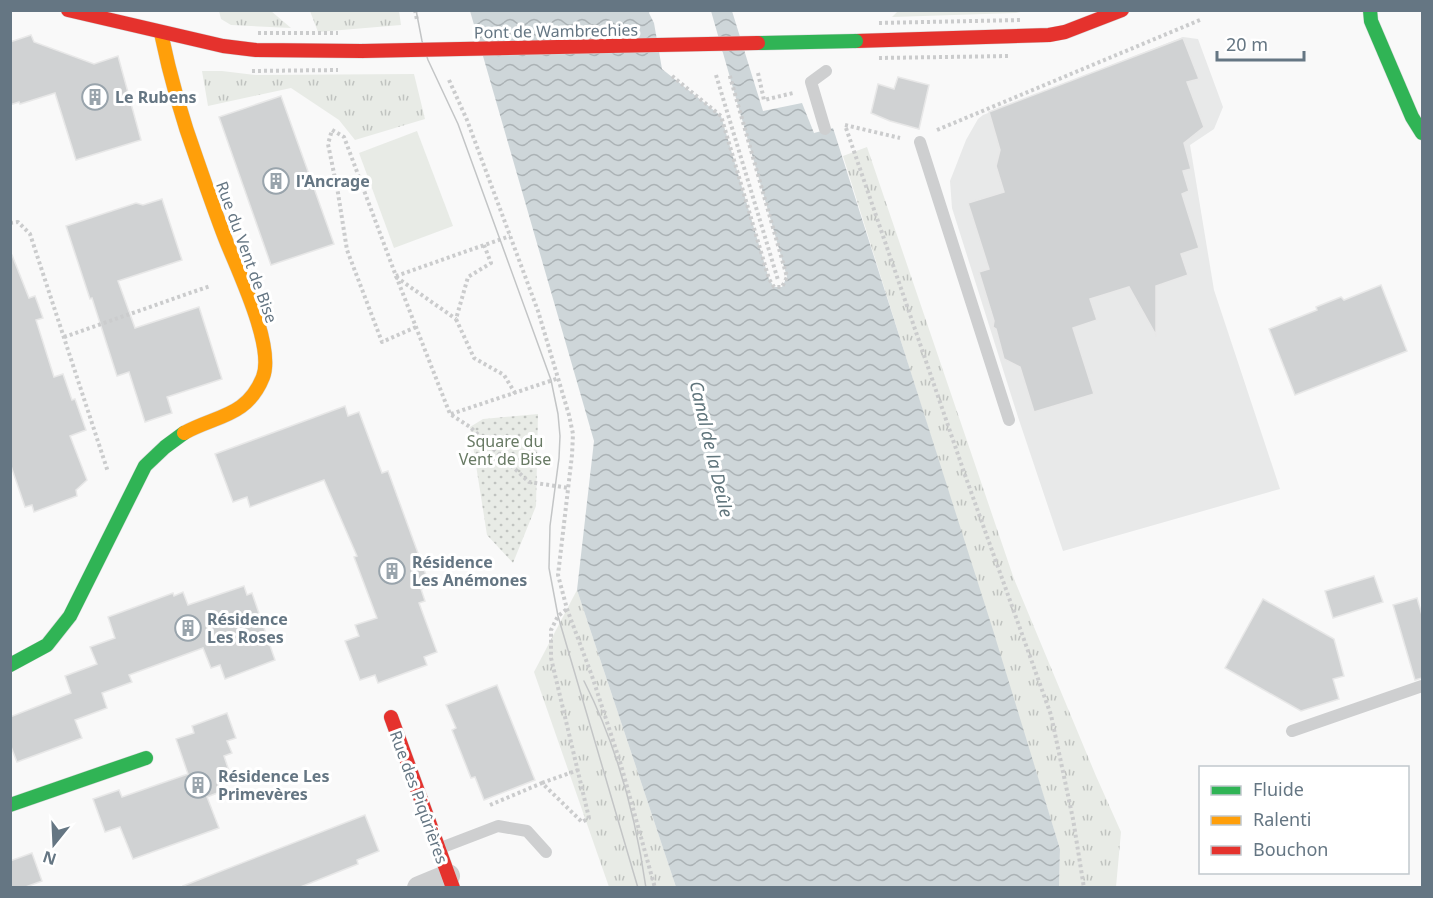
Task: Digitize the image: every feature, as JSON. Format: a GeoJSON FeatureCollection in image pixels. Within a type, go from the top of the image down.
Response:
{"type":"FeatureCollection","features":[{"type":"Feature","properties":{"kind":"street","name":"Pont de Wambrechies"},"geometry":{"type":"LineString","coordinates":[[68,10],[223,46],[256,50],[320,52],[1048,35],[1065,32],[1122,10]]}},
{"type":"Feature","properties":{"kind":"street"},"geometry":{"type":"LineString","coordinates":[[1364,14],[1412,117],[1422,133]]}},
{"type":"Feature","properties":{"kind":"street"},"geometry":{"type":"LineString","coordinates":[[161,33],[167,19]]}},
{"type":"Feature","properties":{"kind":"street","name":"Rue du Vent de Bise"},"geometry":{"type":"LineString","coordinates":[[10,665],[47,645],[70,616],[145,466],[158,452],[188,431],[243,407],[254,394],[265,369],[260,334],[189,139],[169,73],[161,33]]}},
{"type":"Feature","properties":{"kind":"street","name":"Rue des Piqûrières"},"geometry":{"type":"LineString","coordinates":[[391,717],[450,882],[419,888]]}},
{"type":"Feature","properties":{"kind":"street"},"geometry":{"type":"LineString","coordinates":[[10,804],[146,758]]}},
{"type":"Feature","properties":{"kind":"lane"},"geometry":{"type":"LineString","coordinates":[[825,129],[811,82],[826,71]]}},
{"type":"Feature","properties":{"kind":"lane"},"geometry":{"type":"LineString","coordinates":[[920,142],[1009,420]]}},
{"type":"Feature","properties":{"kind":"lane"},"geometry":{"type":"LineString","coordinates":[[1292,731],[1422,686]]}},
{"type":"Feature","properties":{"kind":"lane"},"geometry":{"type":"LineString","coordinates":[[437,850],[498,826],[527,831],[546,852]]}},
{"type":"Feature","properties":{"kind":"path"},"geometry":{"type":"LineString","coordinates":[[415,10],[419,26]]}},
{"type":"Feature","properties":{"kind":"path"},"geometry":{"type":"LineString","coordinates":[[1084,888],[1073,819],[1051,715],[965,475],[845,125],[920,142],[939,128],[1200,20]]}},
{"type":"Feature","properties":{"kind":"path"},"geometry":{"type":"LineString","coordinates":[[670,76],[721,116],[768,279],[774,287],[782,287],[787,277],[727,67]]}},
{"type":"Feature","properties":{"kind":"path"},"geometry":{"type":"LineString","coordinates":[[716,74],[778,280]]}},
{"type":"Feature","properties":{"kind":"path"},"geometry":{"type":"LineString","coordinates":[[447,75],[467,120],[510,236],[559,378],[573,434],[558,575],[567,609],[621,765],[656,888]]}},
{"type":"Feature","properties":{"kind":"path"},"geometry":{"type":"LineString","coordinates":[[416,327],[382,342],[347,250],[338,193],[328,151],[332,130],[344,137],[450,414],[470,428],[529,482],[569,488]]}},
{"type":"Feature","properties":{"kind":"path"},"geometry":{"type":"LineString","coordinates":[[10,223],[18,222],[30,234],[122,512]]}},
{"type":"Feature","properties":{"kind":"path"},"geometry":{"type":"LineString","coordinates":[[396,276],[510,236]]}},
{"type":"Feature","properties":{"kind":"path"},"geometry":{"type":"LineString","coordinates":[[456,319],[468,277],[491,264],[484,245]]}},
{"type":"Feature","properties":{"kind":"path"},"geometry":{"type":"LineString","coordinates":[[64,337],[195,292],[239,274]]}},
{"type":"Feature","properties":{"kind":"path"},"geometry":{"type":"LineString","coordinates":[[396,276],[456,319],[474,358],[504,375],[515,393]]}},
{"type":"Feature","properties":{"kind":"path"},"geometry":{"type":"LineString","coordinates":[[450,414],[559,378]]}},
{"type":"Feature","properties":{"kind":"path"},"geometry":{"type":"LineString","coordinates":[[542,783],[582,822],[590,818],[551,658],[551,630],[558,616],[567,609]]}},
{"type":"Feature","properties":{"kind":"path"},"geometry":{"type":"LineString","coordinates":[[482,809],[578,770]]}},
{"type":"Feature","properties":{"kind":"shaded area"},"geometry":{"type":"Polygon","coordinates":[[[1183,37],[1198,39],[1223,107],[1214,129],[1190,145],[1214,290],[1280,489],[1063,551],[952,208],[950,181],[966,140],[978,119],[983,115],[1183,37]]]}},
{"type":"Feature","properties":{"kind":"green space"},"geometry":{"type":"Polygon","coordinates":[[[898,10],[1025,11],[892,17],[898,10]]]}},
{"type":"Feature","properties":{"kind":"green space"},"geometry":{"type":"Polygon","coordinates":[[[219,11],[271,11],[291,28],[231,25],[221,19],[219,11]]]}},
{"type":"Feature","properties":{"kind":"green space"},"geometry":{"type":"Polygon","coordinates":[[[310,11],[399,11],[401,25],[318,32],[310,11]]]}},
{"type":"Feature","properties":{"kind":"green space"},"geometry":{"type":"Polygon","coordinates":[[[202,71],[255,75],[414,74],[425,119],[355,140],[339,120],[291,88],[208,106],[202,71]]]}},
{"type":"Feature","properties":{"kind":"green space"},"geometry":{"type":"Polygon","coordinates":[[[417,131],[453,226],[394,248],[359,153],[417,131]]]}},
{"type":"Feature","properties":{"kind":"green space"},"geometry":{"type":"Polygon","coordinates":[[[867,147],[1014,579],[1121,832],[1116,887],[1059,887],[1060,849],[843,156],[867,147]]]}},
{"type":"Feature","properties":{"kind":"green space","name":"Square du Vent de Bise"},"geometry":{"type":"Polygon","coordinates":[[[538,414],[536,506],[513,563],[487,535],[470,427],[483,419],[538,414]]]}},
{"type":"Feature","properties":{"kind":"green space"},"geometry":{"type":"Polygon","coordinates":[[[577,590],[676,887],[609,887],[534,672],[577,590]]]}},
{"type":"Feature","properties":{"kind":"water","name":"Canal de la Deûle"},"geometry":{"type":"Polygon","coordinates":[[[470,11],[650,11],[662,69],[721,116],[769,279],[774,287],[782,287],[787,277],[711,11],[732,11],[763,111],[802,103],[814,133],[833,128],[993,630],[1060,849],[1059,887],[676,887],[577,590],[594,441],[470,11]]]}},
{"type":"Feature","properties":{"kind":"building","name":"Le Rubens"},"geometry":{"type":"Polygon","coordinates":[[[31,35],[34,42],[94,64],[118,56],[141,140],[76,160],[55,93],[10,105],[10,42],[31,35]]]}},
{"type":"Feature","properties":{"kind":"building"},"geometry":{"type":"Polygon","coordinates":[[[1183,38],[1199,79],[1187,82],[1204,127],[1184,143],[1191,169],[1183,171],[1189,191],[1182,194],[1199,248],[1181,254],[1188,275],[1156,286],[1156,335],[1129,287],[1090,299],[1097,320],[1073,328],[1094,394],[1034,412],[1020,367],[1004,359],[996,329],[993,327],[994,321],[979,272],[989,269],[968,203],[1004,192],[996,166],[1000,150],[989,112],[1183,38]]]}},
{"type":"Feature","properties":{"kind":"building"},"geometry":{"type":"Polygon","coordinates":[[[898,77],[929,85],[919,129],[871,113],[878,84],[894,89],[898,77]]]}},
{"type":"Feature","properties":{"kind":"building","name":"l'Ancrage"},"geometry":{"type":"Polygon","coordinates":[[[281,96],[334,244],[271,265],[219,117],[281,96]]]}},
{"type":"Feature","properties":{"kind":"building"},"geometry":{"type":"Polygon","coordinates":[[[162,199],[182,260],[118,281],[135,328],[199,307],[222,379],[167,397],[172,413],[145,422],[129,372],[117,376],[66,226],[136,203],[143,205],[162,199]]]}},
{"type":"Feature","properties":{"kind":"building"},"geometry":{"type":"Polygon","coordinates":[[[10,255],[12,255],[29,298],[35,296],[43,318],[36,320],[54,377],[63,374],[86,430],[70,436],[87,480],[76,490],[77,496],[34,512],[32,505],[25,507],[10,463],[10,255]]]}},
{"type":"Feature","properties":{"kind":"building"},"geometry":{"type":"Polygon","coordinates":[[[1381,285],[1407,351],[1295,395],[1269,329],[1317,310],[1316,307],[1341,297],[1344,300],[1381,285]]]}},
{"type":"Feature","properties":{"kind":"building"},"geometry":{"type":"Polygon","coordinates":[[[345,406],[348,416],[359,412],[382,473],[388,471],[430,586],[421,589],[425,601],[419,603],[437,652],[424,657],[427,665],[378,683],[375,675],[360,680],[345,641],[359,636],[355,625],[377,618],[354,557],[357,556],[324,480],[250,507],[247,497],[233,502],[215,454],[345,406]]]}},
{"type":"Feature","properties":{"kind":"building"},"geometry":{"type":"Polygon","coordinates":[[[1374,576],[1383,602],[1333,618],[1325,591],[1374,576]]]}},
{"type":"Feature","properties":{"kind":"building","name":"Résidence Les Roses"},"geometry":{"type":"Polygon","coordinates":[[[244,586],[247,595],[252,593],[275,660],[225,679],[220,665],[211,668],[203,648],[129,675],[132,682],[102,693],[107,708],[75,720],[82,738],[17,762],[10,744],[10,717],[71,693],[65,676],[97,664],[90,647],[115,638],[108,617],[173,593],[174,596],[183,592],[188,605],[244,586]]]}},
{"type":"Feature","properties":{"kind":"building"},"geometry":{"type":"Polygon","coordinates":[[[1417,598],[1422,615],[1422,678],[1415,680],[1393,605],[1417,598]]]}},
{"type":"Feature","properties":{"kind":"building"},"geometry":{"type":"Polygon","coordinates":[[[1263,599],[1334,639],[1344,676],[1333,679],[1339,699],[1301,711],[1225,668],[1263,599]]]}},
{"type":"Feature","properties":{"kind":"building"},"geometry":{"type":"Polygon","coordinates":[[[497,685],[535,780],[484,800],[475,777],[471,778],[452,730],[456,728],[446,705],[497,685]]]}},
{"type":"Feature","properties":{"kind":"building","name":"Résidence Les Primevères"},"geometry":{"type":"Polygon","coordinates":[[[227,713],[236,738],[227,741],[232,753],[224,756],[231,777],[221,780],[225,790],[207,797],[219,828],[133,859],[120,827],[105,832],[93,799],[119,790],[122,797],[188,774],[176,739],[194,733],[192,726],[227,713]]]}},
{"type":"Feature","properties":{"kind":"building"},"geometry":{"type":"Polygon","coordinates":[[[365,815],[379,851],[357,860],[358,864],[298,888],[184,888],[183,886],[365,815]]]}},
{"type":"Feature","properties":{"kind":"building"},"geometry":{"type":"Polygon","coordinates":[[[32,853],[42,881],[23,888],[10,888],[10,861],[32,853]]]}},
{"type":"Feature","properties":{"kind":"tram line"},"geometry":{"type":"LineString","coordinates":[[416,10],[428,60],[458,124],[551,380],[560,436],[550,526],[549,568],[558,616],[638,888]]}},
{"type":"Feature","properties":{"kind":"tram line"},"geometry":{"type":"LineString","coordinates":[[584,681],[606,730],[623,782],[637,835],[646,888]]}},
{"type":"Feature","properties":{"kind":"traffic: fast"},"geometry":{"type":"LineString","coordinates":[[1370,10],[1371,21],[1412,117],[1422,133]]}},
{"type":"Feature","properties":{"kind":"traffic: fast"},"geometry":{"type":"LineString","coordinates":[[758,43],[856,41]]}},
{"type":"Feature","properties":{"kind":"traffic: fast"},"geometry":{"type":"LineString","coordinates":[[10,665],[47,645],[70,616],[145,466],[184,433]]}},
{"type":"Feature","properties":{"kind":"traffic: fast"},"geometry":{"type":"LineString","coordinates":[[10,805],[146,758]]}},
{"type":"Feature","properties":{"kind":"traffic: slow"},"geometry":{"type":"LineString","coordinates":[[161,33],[192,145],[225,238],[253,307],[264,347],[265,363],[263,377],[256,390],[240,408],[184,433]]}},
{"type":"Feature","properties":{"kind":"traffic: jam"},"geometry":{"type":"LineString","coordinates":[[68,10],[223,46],[256,50],[362,51]]}},
{"type":"Feature","properties":{"kind":"traffic: jam"},"geometry":{"type":"LineString","coordinates":[[856,41],[1049,35],[1065,32],[1122,10]]}},
{"type":"Feature","properties":{"kind":"traffic: jam"},"geometry":{"type":"LineString","coordinates":[[362,51],[758,43]]}},
{"type":"Feature","properties":{"kind":"traffic: jam"},"geometry":{"type":"LineString","coordinates":[[391,717],[453,888]]}},
{"type":"Feature","properties":{"kind":"place","name":"Le Rubens"},"geometry":{"type":"Point","coordinates":[95,97]}},
{"type":"Feature","properties":{"kind":"place","name":"l'Ancrage"},"geometry":{"type":"Point","coordinates":[276,181]}},
{"type":"Feature","properties":{"kind":"place","name":"Résidence Les Anémones"},"geometry":{"type":"Point","coordinates":[392,571]}},
{"type":"Feature","properties":{"kind":"place","name":"Résidence Les Roses"},"geometry":{"type":"Point","coordinates":[188,628]}},
{"type":"Feature","properties":{"kind":"place","name":"Résidence Les Primevères"},"geometry":{"type":"Point","coordinates":[198,785]}}]}
